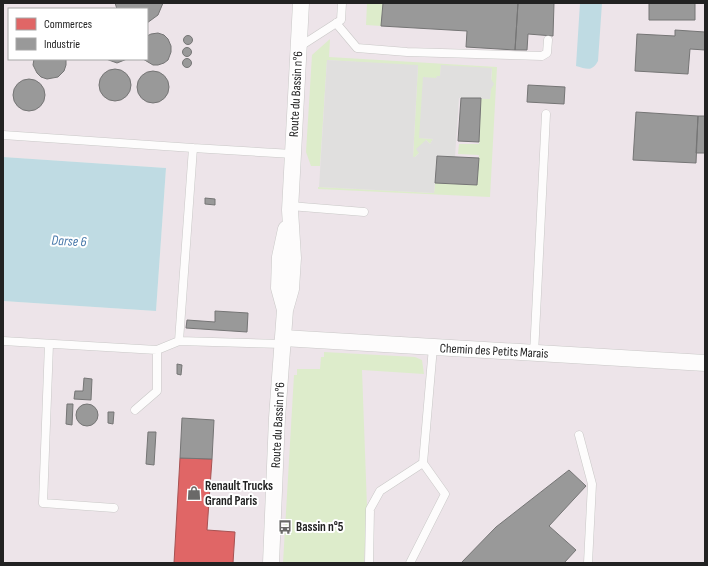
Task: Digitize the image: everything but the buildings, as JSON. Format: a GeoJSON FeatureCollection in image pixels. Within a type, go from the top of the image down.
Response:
{"type":"FeatureCollection","features":[{"type":"Feature","properties":{"kind":"street","name":"Route du Bassin n°6"},"geometry":{"type":"LineString","coordinates":[[271,563],[277,418],[284,310],[291,288],[293,258],[290,208],[301,3]]}},
{"type":"Feature","properties":{"kind":"street","name":"Chemin des Petits Marais"},"geometry":{"type":"LineString","coordinates":[[283,341],[433,347],[705,363]]}},
{"type":"Feature","properties":{"kind":"lane"},"geometry":{"type":"LineString","coordinates":[[299,47],[341,20],[342,3]]}},
{"type":"Feature","properties":{"kind":"lane"},"geometry":{"type":"LineString","coordinates":[[336,23],[357,48],[542,56],[547,53],[548,40]]}},
{"type":"Feature","properties":{"kind":"lane"},"geometry":{"type":"LineString","coordinates":[[534,354],[546,114]]}},
{"type":"Feature","properties":{"kind":"lane"},"geometry":{"type":"LineString","coordinates":[[3,135],[293,154]]}},
{"type":"Feature","properties":{"kind":"lane"},"geometry":{"type":"LineString","coordinates":[[179,341],[193,148]]}},
{"type":"Feature","properties":{"kind":"lane"},"geometry":{"type":"LineString","coordinates":[[290,208],[364,212]]}},
{"type":"Feature","properties":{"kind":"lane"},"geometry":{"type":"LineString","coordinates":[[3,341],[157,350],[179,341],[283,341]]}},
{"type":"Feature","properties":{"kind":"lane"},"geometry":{"type":"LineString","coordinates":[[49,344],[43,503],[114,508]]}},
{"type":"Feature","properties":{"kind":"lane"},"geometry":{"type":"LineString","coordinates":[[410,563],[445,494],[423,463],[433,347]]}},
{"type":"Feature","properties":{"kind":"lane"},"geometry":{"type":"LineString","coordinates":[[135,410],[157,391],[157,350]]}},
{"type":"Feature","properties":{"kind":"lane"},"geometry":{"type":"LineString","coordinates":[[579,435],[592,484],[588,563]]}},
{"type":"Feature","properties":{"kind":"lane"},"geometry":{"type":"LineString","coordinates":[[369,563],[370,509],[380,491],[423,463]]}},
{"type":"Feature","properties":{"kind":"shaded area"},"geometry":{"type":"Polygon","coordinates":[[[3,3],[705,3],[705,563],[3,563],[3,301],[156,311],[166,168],[3,157],[3,3]]]}},
{"type":"Feature","properties":{"kind":"shaded area"},"geometry":{"type":"Polygon","coordinates":[[[327,60],[418,65],[413,157],[419,153],[416,149],[426,140],[430,144],[433,139],[419,138],[423,77],[436,78],[437,76],[440,76],[441,65],[492,68],[491,79],[494,84],[491,89],[490,99],[459,98],[455,157],[437,156],[434,193],[319,187],[327,60]]]}},
{"type":"Feature","properties":{"kind":"green space"},"geometry":{"type":"Polygon","coordinates":[[[367,3],[383,3],[381,26],[366,25],[367,3]]]}},
{"type":"Feature","properties":{"kind":"green space"},"geometry":{"type":"Polygon","coordinates":[[[330,39],[329,57],[497,67],[490,197],[318,189],[318,187],[434,193],[435,183],[477,185],[479,155],[458,154],[459,144],[479,144],[481,98],[490,99],[492,69],[441,66],[440,76],[436,78],[420,138],[433,139],[430,144],[426,140],[419,153],[413,157],[418,66],[327,60],[320,166],[311,166],[306,152],[312,55],[330,39]]]}},
{"type":"Feature","properties":{"kind":"green space"},"geometry":{"type":"Polygon","coordinates":[[[324,352],[415,357],[422,360],[424,374],[362,370],[367,507],[364,563],[283,563],[294,375],[297,375],[297,369],[320,369],[321,357],[324,357],[324,352]]]}},
{"type":"Feature","properties":{"kind":"water"},"geometry":{"type":"Polygon","coordinates":[[[580,3],[602,3],[598,61],[594,67],[589,69],[576,66],[580,3]]]}},
{"type":"Feature","properties":{"kind":"water","name":"Darse 6"},"geometry":{"type":"Polygon","coordinates":[[[3,157],[166,168],[156,311],[3,301],[3,157]]]}},
{"type":"Feature","properties":{"kind":"place","name":"Renault Trucks Grand Paris"},"geometry":{"type":"Point","coordinates":[194,493]}},
{"type":"Feature","properties":{"kind":"place","name":"Bassin n°5"},"geometry":{"type":"Point","coordinates":[285,527]}}]}
